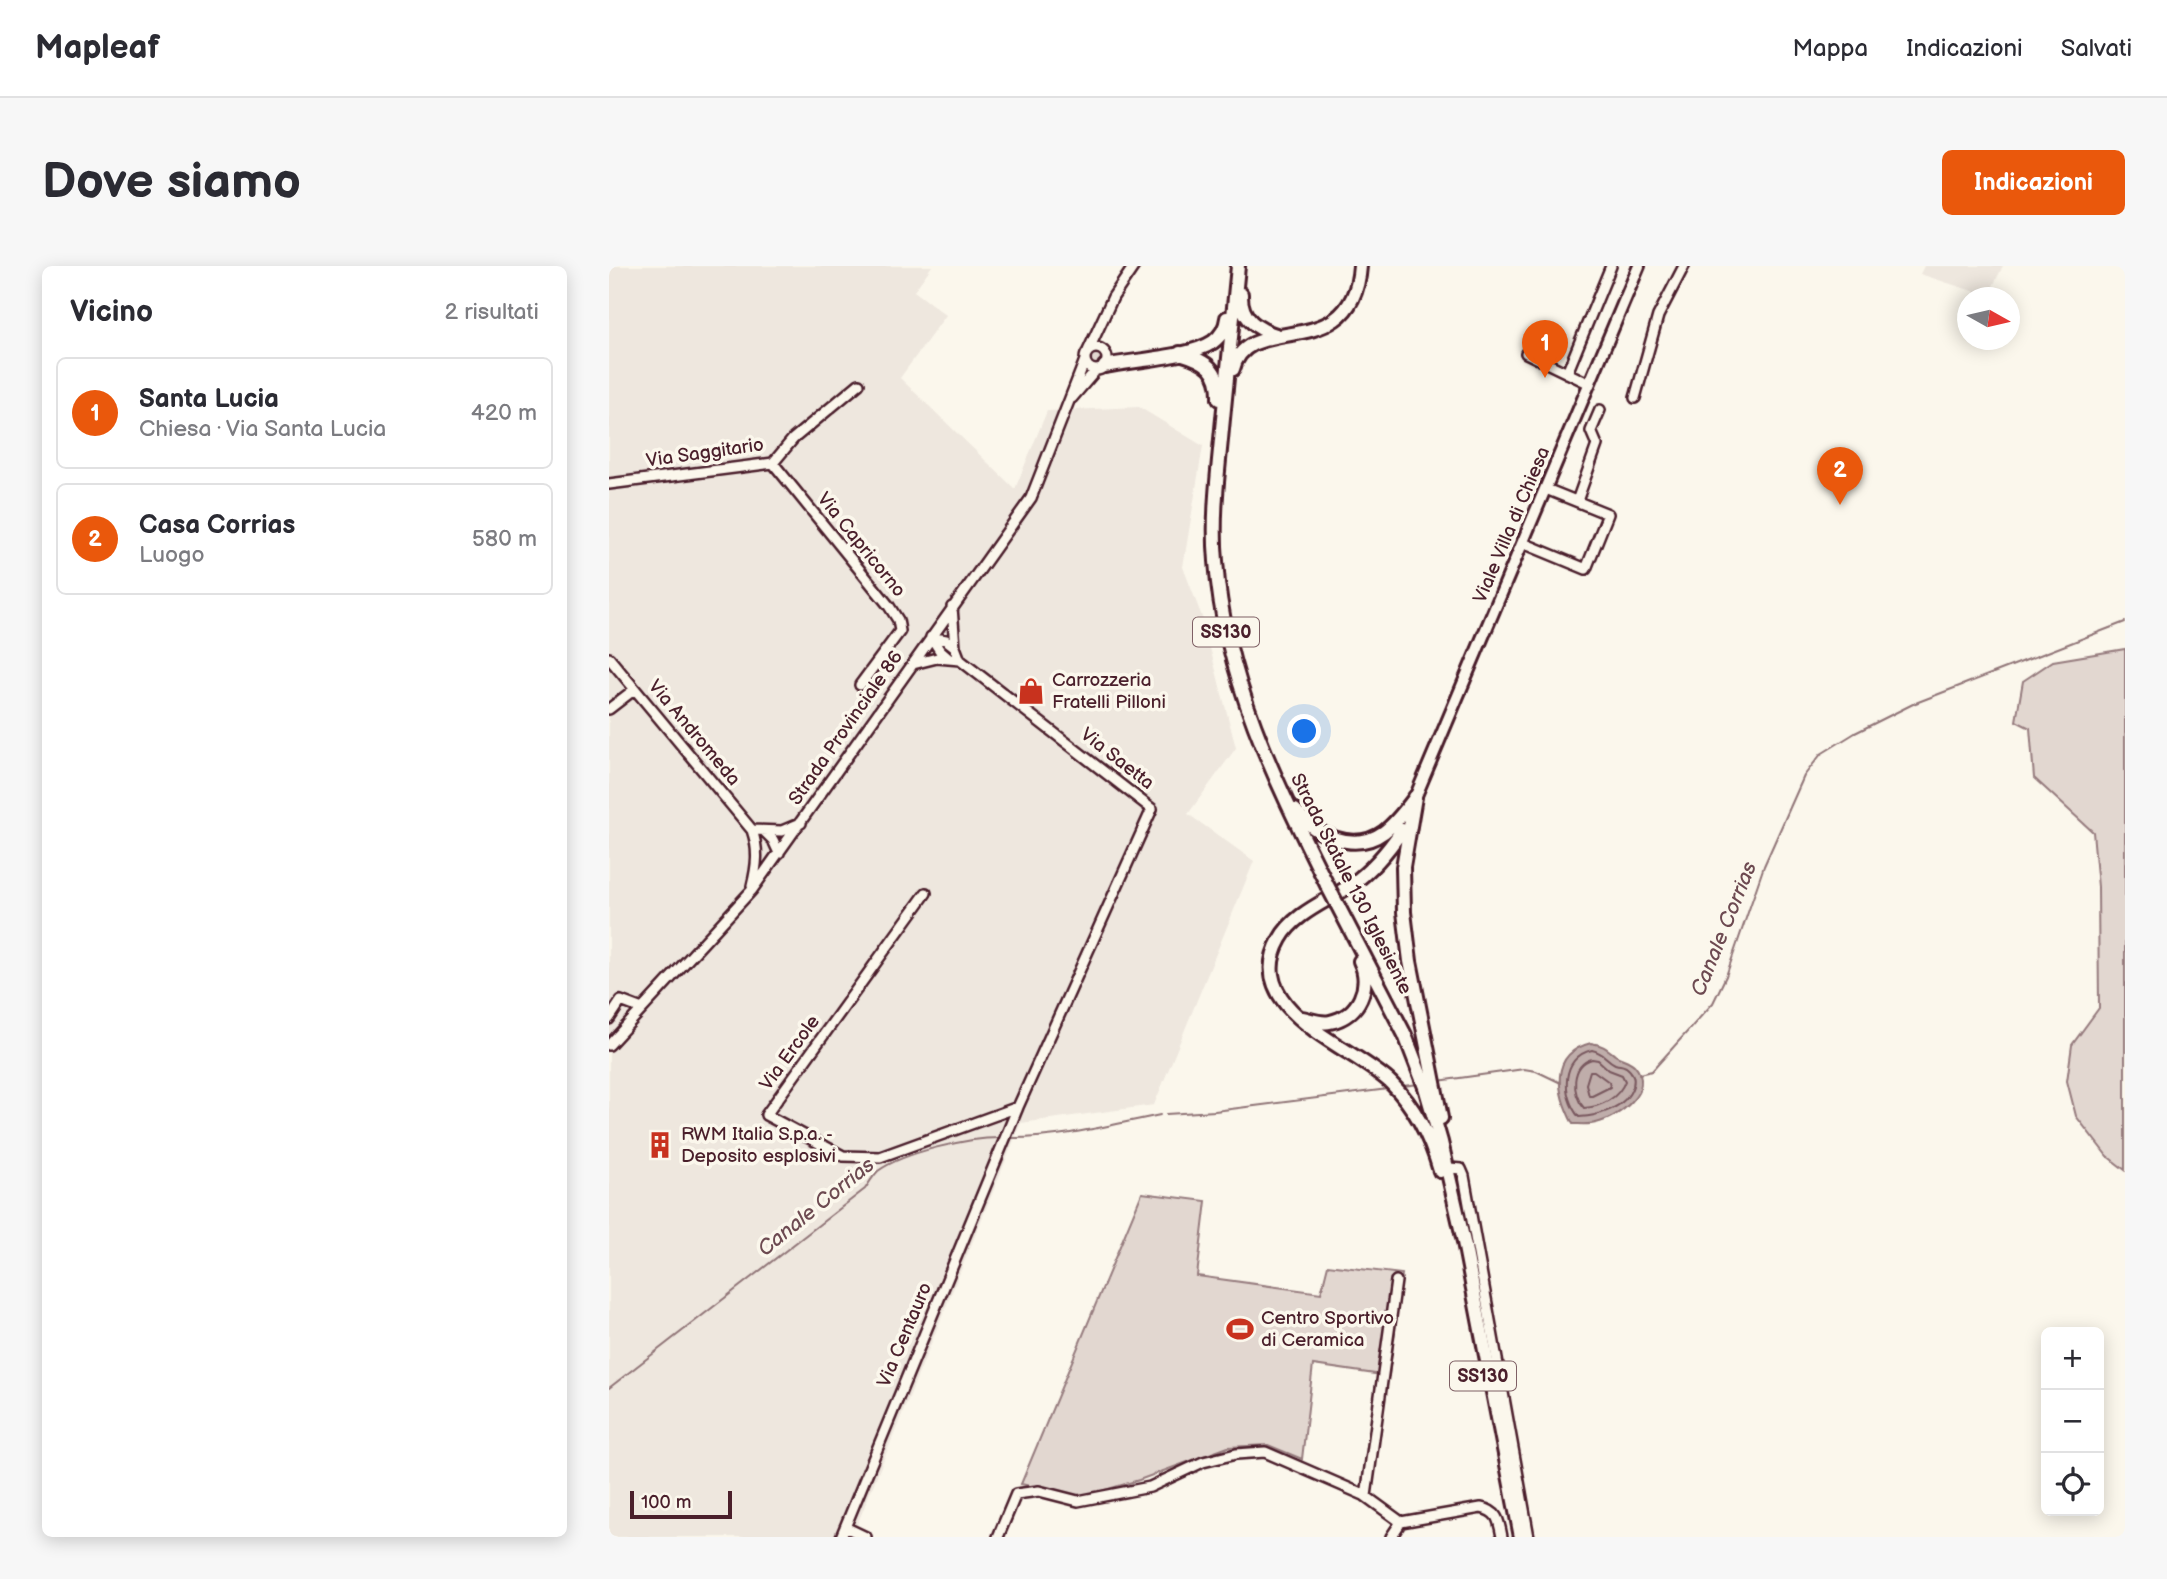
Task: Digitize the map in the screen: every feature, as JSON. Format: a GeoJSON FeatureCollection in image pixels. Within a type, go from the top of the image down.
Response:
{"type":"FeatureCollection","features":[{"type":"Feature","properties":{"kind":"highway"},"geometry":{"type":"LineString","coordinates":[[1238,266],[1244,311],[1259,328],[1279,336]]}},
{"type":"Feature","properties":{"kind":"highway"},"geometry":{"type":"LineString","coordinates":[[1102,360],[1129,361],[1206,346],[1223,332],[1238,266]]}},
{"type":"Feature","properties":{"kind":"highway","name":"Strada Statale 130 Iglesiente"},"geometry":{"type":"LineString","coordinates":[[1238,266],[1215,503],[1216,563],[1227,640],[1248,712],[1286,799],[1430,1087],[1464,1242],[1521,1537]]}},
{"type":"Feature","properties":{"kind":"highway"},"geometry":{"type":"LineString","coordinates":[[1220,456],[1228,425],[1235,360],[1250,345],[1322,327],[1340,316],[1354,296],[1360,266]]}},
{"type":"Feature","properties":{"kind":"highway"},"geometry":{"type":"LineString","coordinates":[[1180,353],[1205,362],[1214,373],[1219,394],[1220,456]]}},
{"type":"Feature","properties":{"kind":"highway"},"geometry":{"type":"LineString","coordinates":[[1297,818],[1327,836],[1352,842],[1382,834],[1399,820],[1415,797]]}},
{"type":"Feature","properties":{"kind":"highway"},"geometry":{"type":"LineString","coordinates":[[1415,797],[1403,867],[1403,901],[1410,961],[1431,1067],[1430,1087],[1450,1167],[1464,1242]]}},
{"type":"Feature","properties":{"kind":"highway"},"geometry":{"type":"LineString","coordinates":[[1402,830],[1381,859],[1367,872],[1287,928],[1279,940],[1273,962],[1275,986],[1286,1005],[1299,1018],[1365,1061],[1399,1092],[1426,1132],[1452,1215]]}},
{"type":"Feature","properties":{"kind":"highway"},"geometry":{"type":"LineString","coordinates":[[1299,1018],[1322,1022],[1343,1017],[1354,1009],[1364,990],[1364,971],[1344,930],[1339,908]]}},
{"type":"Feature","properties":{"kind":"highway","name":"Strada Statale 130 Iglesiente"},"geometry":{"type":"LineString","coordinates":[[1441,1142],[1452,1215],[1513,1537]]}},
{"type":"Feature","properties":{"kind":"main road","name":"Viale Villa di Chiesa"},"geometry":{"type":"LineString","coordinates":[[1402,830],[1639,266]]}},
{"type":"Feature","properties":{"kind":"street","name":"Strada Provinciale 86"},"geometry":{"type":"LineString","coordinates":[[609,1045],[751,890],[1031,498],[1100,323],[1113,297],[1134,266]]}},
{"type":"Feature","properties":{"kind":"street"},"geometry":{"type":"LineString","coordinates":[[1567,373],[1611,266]]}},
{"type":"Feature","properties":{"kind":"street"},"geometry":{"type":"LineString","coordinates":[[1635,398],[1658,316],[1683,266]]}},
{"type":"Feature","properties":{"kind":"street"},"geometry":{"type":"LineString","coordinates":[[1100,323],[1102,360]]}},
{"type":"Feature","properties":{"kind":"street"},"geometry":{"type":"LineString","coordinates":[[1095,347],[1102,360],[1087,366],[1087,355],[1095,347]]}},
{"type":"Feature","properties":{"kind":"street"},"geometry":{"type":"LineString","coordinates":[[1526,353],[1590,384]]}},
{"type":"Feature","properties":{"kind":"street","name":"Strada Provinciale 86"},"geometry":{"type":"LineString","coordinates":[[1068,402],[1102,360]]}},
{"type":"Feature","properties":{"kind":"street","name":"Via Saggitario"},"geometry":{"type":"LineString","coordinates":[[609,484],[773,463],[793,439],[859,384]]}},
{"type":"Feature","properties":{"kind":"street"},"geometry":{"type":"LineString","coordinates":[[1577,501],[1597,445],[1591,431],[1600,410]]}},
{"type":"Feature","properties":{"kind":"street","name":"Via Capricorno"},"geometry":{"type":"LineString","coordinates":[[773,463],[898,620],[900,631],[860,685]]}},
{"type":"Feature","properties":{"kind":"street"},"geometry":{"type":"LineString","coordinates":[[1523,542],[1586,569],[1608,514],[1546,489]]}},
{"type":"Feature","properties":{"kind":"street","name":"Via Saetta"},"geometry":{"type":"LineString","coordinates":[[952,607],[955,648],[960,660]]}},
{"type":"Feature","properties":{"kind":"street"},"geometry":{"type":"LineString","coordinates":[[931,637],[946,640],[955,648]]}},
{"type":"Feature","properties":{"kind":"street"},"geometry":{"type":"LineString","coordinates":[[931,637],[948,658]]}},
{"type":"Feature","properties":{"kind":"street","name":"Via Andromeda"},"geometry":{"type":"LineString","coordinates":[[609,658],[752,830],[757,846],[757,867],[751,890]]}},
{"type":"Feature","properties":{"kind":"street","name":"Via Saetta"},"geometry":{"type":"LineString","coordinates":[[913,664],[948,658],[960,660],[1152,808],[1019,1107]]}},
{"type":"Feature","properties":{"kind":"street"},"geometry":{"type":"LineString","coordinates":[[609,709],[635,689]]}},
{"type":"Feature","properties":{"kind":"street"},"geometry":{"type":"LineString","coordinates":[[752,830],[782,831],[801,823]]}},
{"type":"Feature","properties":{"kind":"street"},"geometry":{"type":"LineString","coordinates":[[765,832],[773,840],[779,853]]}},
{"type":"Feature","properties":{"kind":"street"},"geometry":{"type":"LineString","coordinates":[[757,846],[779,853]]}},
{"type":"Feature","properties":{"kind":"street","name":"Via Ercole"},"geometry":{"type":"LineString","coordinates":[[926,893],[767,1115],[843,1156],[880,1157],[1019,1107]]}},
{"type":"Feature","properties":{"kind":"street"},"geometry":{"type":"LineString","coordinates":[[609,1019],[621,1001],[642,1009]]}},
{"type":"Feature","properties":{"kind":"street","name":"Via Centauro"},"geometry":{"type":"LineString","coordinates":[[841,1537],[1019,1107]]}},
{"type":"Feature","properties":{"kind":"street"},"geometry":{"type":"LineString","coordinates":[[1450,1167],[1461,1170],[1464,1175],[1529,1537]]}},
{"type":"Feature","properties":{"kind":"street"},"geometry":{"type":"LineString","coordinates":[[1366,1496],[1396,1281]]}},
{"type":"Feature","properties":{"kind":"street"},"geometry":{"type":"LineString","coordinates":[[998,1537],[1016,1494],[1039,1491],[1078,1501],[1150,1487],[1203,1462],[1236,1454],[1265,1451],[1366,1496],[1401,1522]]}},
{"type":"Feature","properties":{"kind":"street"},"geometry":{"type":"LineString","coordinates":[[1391,1537],[1401,1522],[1481,1508],[1495,1512],[1501,1537]]}},
{"type":"Feature","properties":{"kind":"street"},"geometry":{"type":"LineString","coordinates":[[845,1527],[866,1537]]}},
{"type":"Feature","properties":{"kind":"shaded area"},"geometry":{"type":"Polygon","coordinates":[[[609,266],[932,266],[914,291],[946,315],[900,378],[1015,489],[1047,411],[1139,407],[1203,446],[1183,567],[1202,617],[1236,748],[1188,814],[1254,861],[1154,1105],[1021,1123],[852,1537],[609,1537],[609,266]]]}},
{"type":"Feature","properties":{"kind":"shaded area"},"geometry":{"type":"Polygon","coordinates":[[[1924,266],[2003,266],[1992,287],[1960,287],[1920,274],[1924,266]]]}},
{"type":"Feature","properties":{"kind":"shaded area"},"geometry":{"type":"Polygon","coordinates":[[[1096,350],[1102,353],[1105,359],[1102,365],[1096,368],[1090,365],[1087,359],[1090,353],[1096,350]]]}},
{"type":"Feature","properties":{"kind":"shaded area"},"geometry":{"type":"Polygon","coordinates":[[[2125,649],[2125,1170],[2107,1156],[2076,1116],[2067,1081],[2072,1045],[2099,1008],[2098,887],[2093,832],[2034,778],[2030,728],[2016,721],[2023,681],[2053,661],[2125,649]]]}},
{"type":"Feature","properties":{"kind":"shaded area","name":"Centro Sportivo di Ceramica"},"geometry":{"type":"Polygon","coordinates":[[[1142,1193],[1206,1201],[1197,1276],[1321,1293],[1328,1265],[1402,1274],[1389,1376],[1313,1365],[1302,1459],[1268,1445],[1228,1447],[1139,1480],[1081,1497],[1021,1484],[1142,1193]]]}},
{"type":"Feature","properties":{"kind":"water"},"geometry":{"type":"Polygon","coordinates":[[[1591,1043],[1604,1047],[1632,1063],[1640,1074],[1641,1084],[1632,1101],[1614,1115],[1593,1124],[1573,1124],[1560,1088],[1562,1066],[1577,1048],[1591,1043]]]}},
{"type":"Feature","properties":{"kind":"waterway","name":"Canale Corrias"},"geometry":{"type":"LineString","coordinates":[[1639,1074],[1652,1071],[1713,1003],[1726,976],[1764,866],[1804,776],[1821,754],[1855,733],[1913,704],[2125,622]]}},
{"type":"Feature","properties":{"kind":"waterway","name":"Canale Corrias"},"geometry":{"type":"LineString","coordinates":[[1438,1081],[1524,1069],[1536,1071],[1561,1083]]}},
{"type":"Feature","properties":{"kind":"waterway","name":"Canale Corrias"},"geometry":{"type":"LineString","coordinates":[[1403,1086],[1419,1084]]}},
{"type":"Feature","properties":{"kind":"waterway","name":"Canale Corrias"},"geometry":{"type":"LineString","coordinates":[[1166,1114],[1215,1111],[1388,1089]]}},
{"type":"Feature","properties":{"kind":"waterway","name":"Canale Corrias"},"geometry":{"type":"LineString","coordinates":[[1009,1138],[1066,1134],[1160,1115]]}},
{"type":"Feature","properties":{"kind":"waterway","name":"Canale Corrias"},"geometry":{"type":"LineString","coordinates":[[609,1388],[865,1189],[878,1171],[889,1164],[937,1147],[971,1140],[1000,1138]]}},
{"type":"Feature","properties":{"kind":"place","name":"Santa Lucia"},"geometry":{"type":"Point","coordinates":[1545,378]}},
{"type":"Feature","properties":{"kind":"place","name":"Casa Corrias"},"geometry":{"type":"Point","coordinates":[1840,505]}},
{"type":"Feature","properties":{"kind":"place","name":"Carrozzeria Fratelli Pilloni"},"geometry":{"type":"Point","coordinates":[1031,691]}},
{"type":"Feature","properties":{"kind":"place","name":"RWM Italia S.p.a. - Deposito esplosivi"},"geometry":{"type":"Point","coordinates":[660,1145]}},
{"type":"Feature","properties":{"kind":"place","name":"Centro Sportivo di Ceramica"},"geometry":{"type":"Point","coordinates":[1240,1329]}}]}
